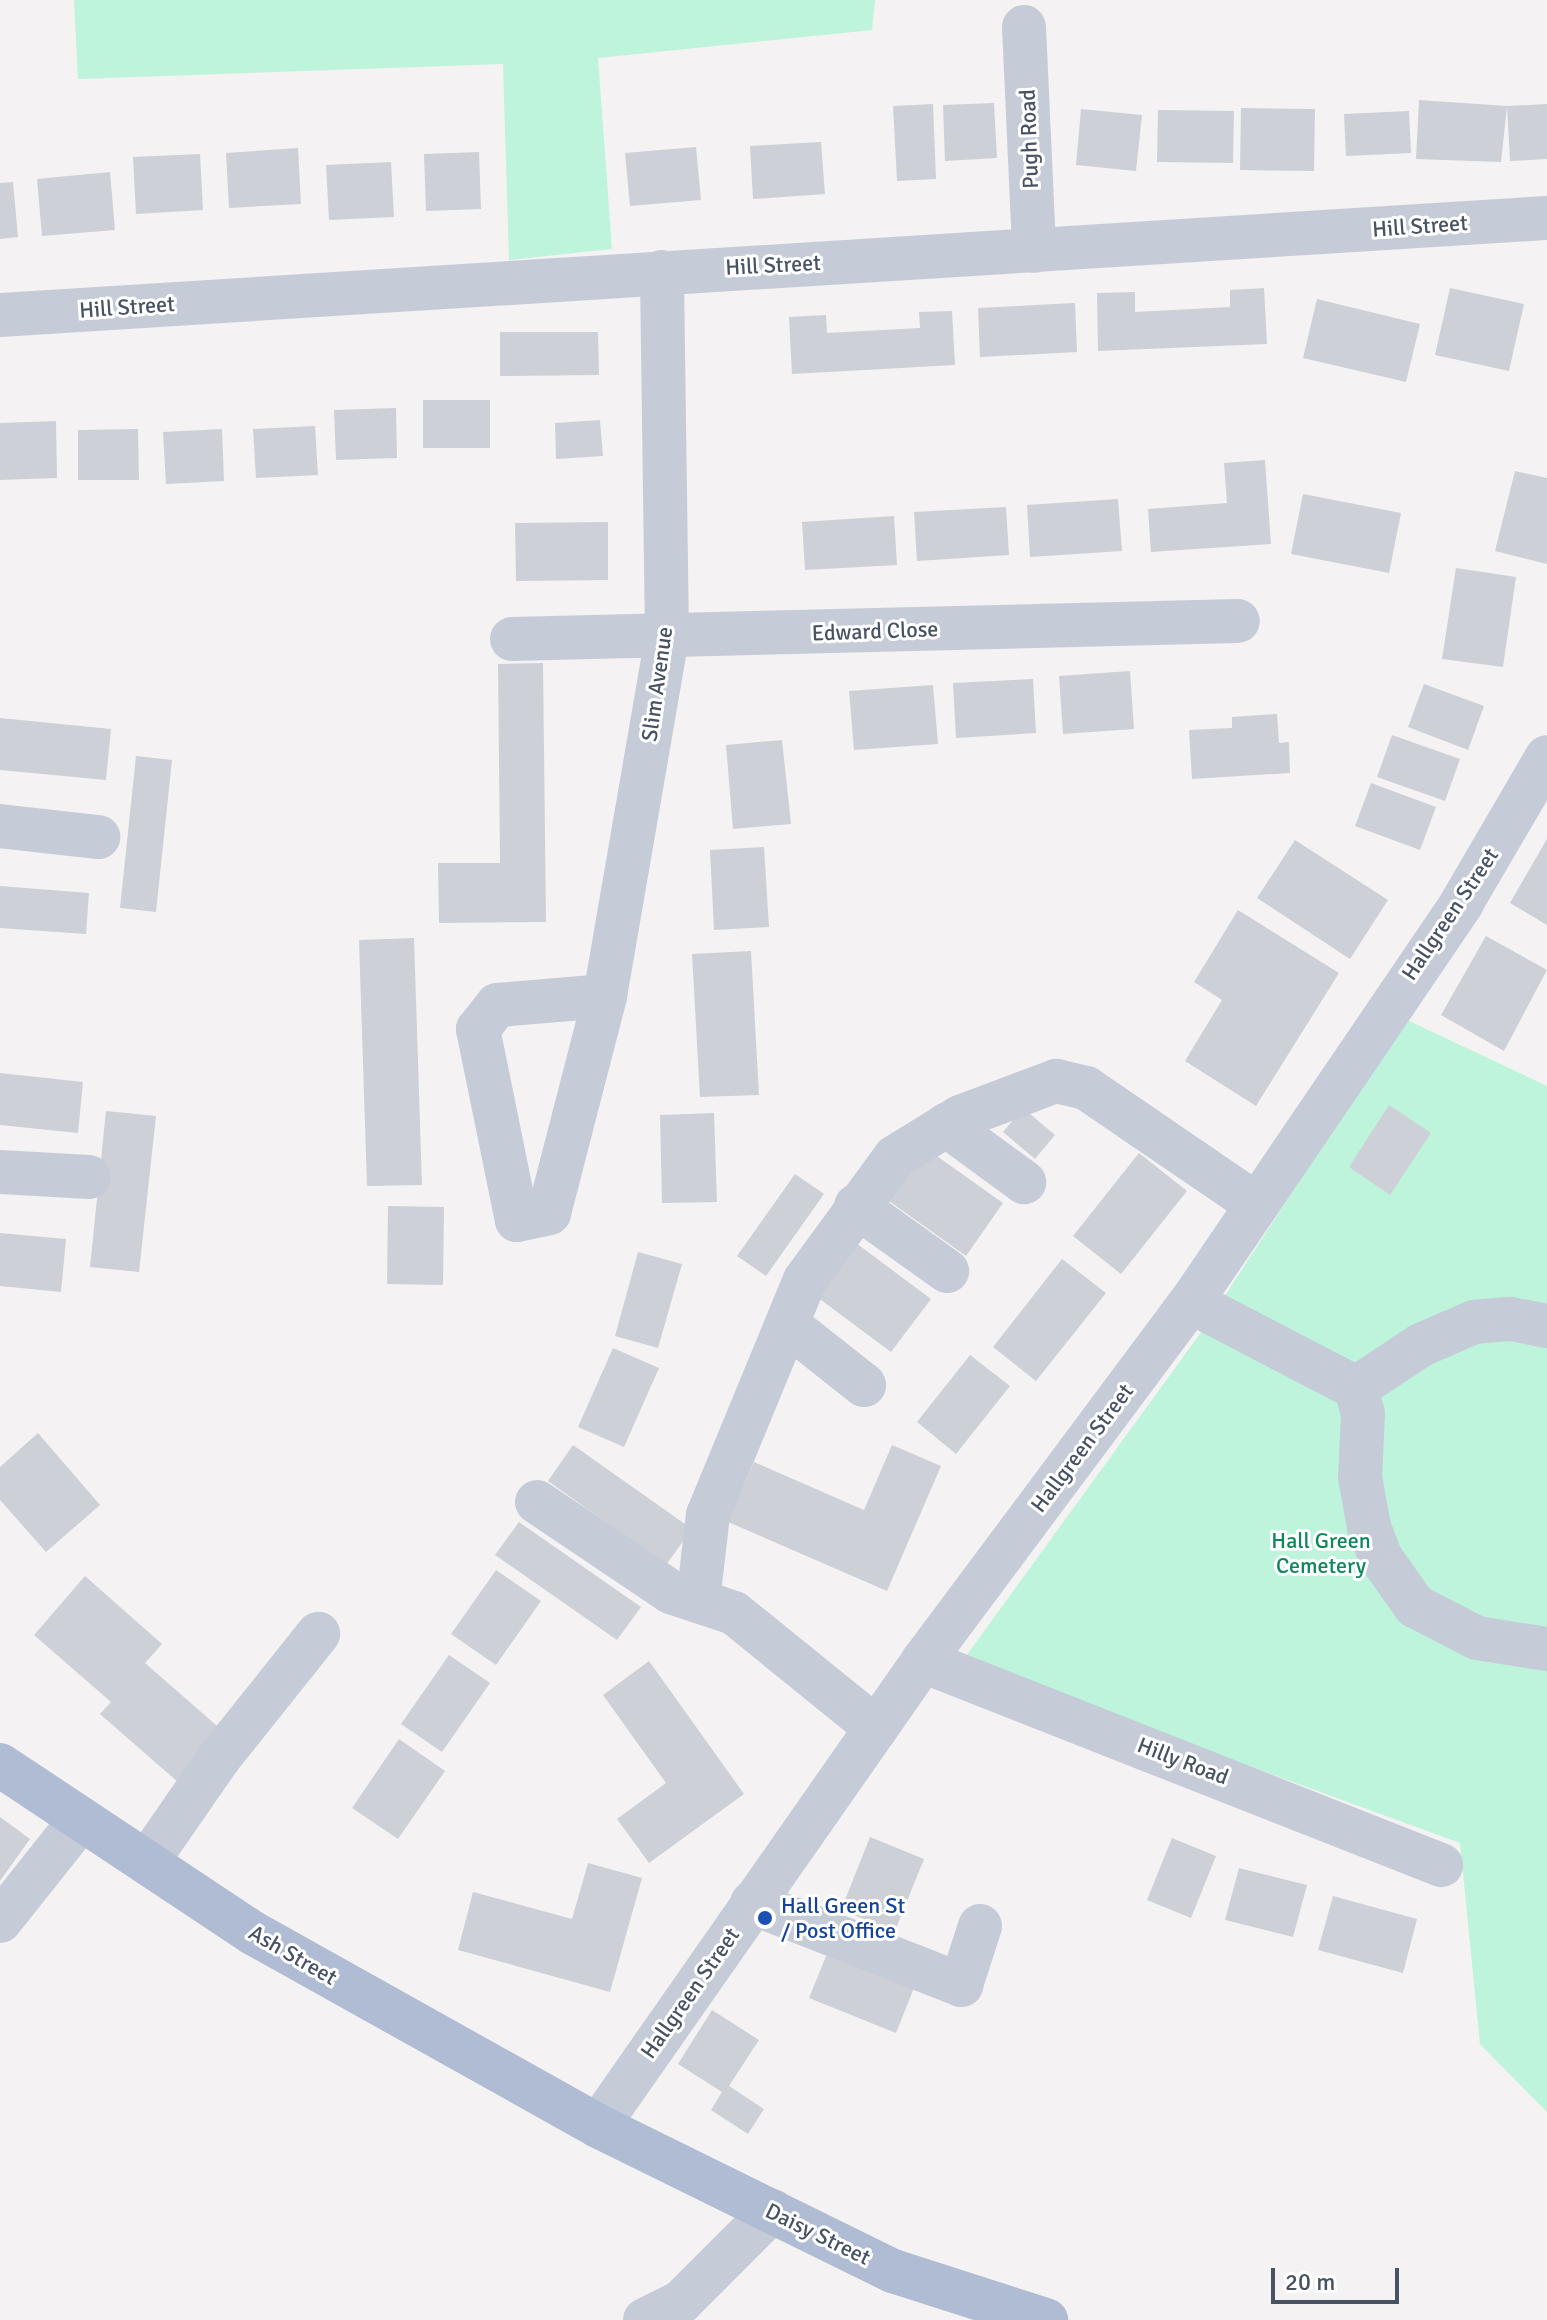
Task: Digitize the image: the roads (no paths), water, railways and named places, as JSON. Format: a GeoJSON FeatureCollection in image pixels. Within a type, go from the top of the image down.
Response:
{"type":"FeatureCollection","features":[{"type":"Feature","properties":{"kind":"main road","name":"Ash Street"},"geometry":{"type":"LineString","coordinates":[[0,1765],[253,1933],[598,2126]]}},
{"type":"Feature","properties":{"kind":"main road","name":"Daisy Street"},"geometry":{"type":"LineString","coordinates":[[598,2126],[893,2271],[1046,2320]]}},
{"type":"Feature","properties":{"kind":"street","name":"Pugh Road"},"geometry":{"type":"LineString","coordinates":[[1024,27],[1034,251]]}},
{"type":"Feature","properties":{"kind":"street","name":"Hill Street"},"geometry":{"type":"LineString","coordinates":[[0,315],[1547,218]]}},
{"type":"Feature","properties":{"kind":"street","name":"Slim Avenue"},"geometry":{"type":"LineString","coordinates":[[605,996],[497,1005],[478,1029],[517,1220],[549,1213],[605,996],[667,636],[662,272]]}},
{"type":"Feature","properties":{"kind":"street","name":"Edward Close"},"geometry":{"type":"LineString","coordinates":[[512,639],[1238,621]]}},
{"type":"Feature","properties":{"kind":"street","name":"Hallgreen Street"},"geometry":{"type":"LineString","coordinates":[[598,2126],[923,1661],[1191,1302],[1461,904],[1543,773]]}},
{"type":"Feature","properties":{"kind":"street"},"geometry":{"type":"LineString","coordinates":[[0,826],[98,837]]}},
{"type":"Feature","properties":{"kind":"street"},"geometry":{"type":"LineString","coordinates":[[698,1601],[708,1515],[805,1280],[856,1206],[895,1157],[946,1125],[1056,1081],[1086,1088],[1256,1204]]}},
{"type":"Feature","properties":{"kind":"street"},"geometry":{"type":"LineString","coordinates":[[946,1125],[1024,1182]]}},
{"type":"Feature","properties":{"kind":"street"},"geometry":{"type":"LineString","coordinates":[[0,1172],[89,1177]]}},
{"type":"Feature","properties":{"kind":"street"},"geometry":{"type":"LineString","coordinates":[[856,1206],[947,1271]]}},
{"type":"Feature","properties":{"kind":"street"},"geometry":{"type":"LineString","coordinates":[[1191,1302],[1356,1388],[1363,1414],[1360,1477],[1369,1527],[1381,1558],[1415,1606],[1477,1638],[1547,1649]]}},
{"type":"Feature","properties":{"kind":"street"},"geometry":{"type":"LineString","coordinates":[[1356,1388],[1421,1345],[1474,1322],[1511,1319],[1547,1326]]}},
{"type":"Feature","properties":{"kind":"street"},"geometry":{"type":"LineString","coordinates":[[788,1325],[864,1385]]}},
{"type":"Feature","properties":{"kind":"street"},"geometry":{"type":"LineString","coordinates":[[537,1502],[671,1592],[734,1613],[876,1728]]}},
{"type":"Feature","properties":{"kind":"street"},"geometry":{"type":"LineString","coordinates":[[147,1862],[219,1758],[318,1634]]}},
{"type":"Feature","properties":{"kind":"street","name":"Hilly Road"},"geometry":{"type":"LineString","coordinates":[[923,1661],[1441,1865]]}},
{"type":"Feature","properties":{"kind":"street"},"geometry":{"type":"LineString","coordinates":[[0,1921],[81,1819]]}},
{"type":"Feature","properties":{"kind":"street"},"geometry":{"type":"LineString","coordinates":[[752,1903],[961,1985],[980,1926]]}},
{"type":"Feature","properties":{"kind":"street"},"geometry":{"type":"LineString","coordinates":[[645,2320],[681,2302],[772,2211]]}},
{"type":"Feature","properties":{"kind":"place","name":"Hall Green St / Post Office"},"geometry":{"type":"Point","coordinates":[765,1918]}},
{"type":"Feature","properties":{"kind":"park label","name":"Hall Green Cemetery"},"geometry":{"type":"Point","coordinates":[1321,1552]}}]}
